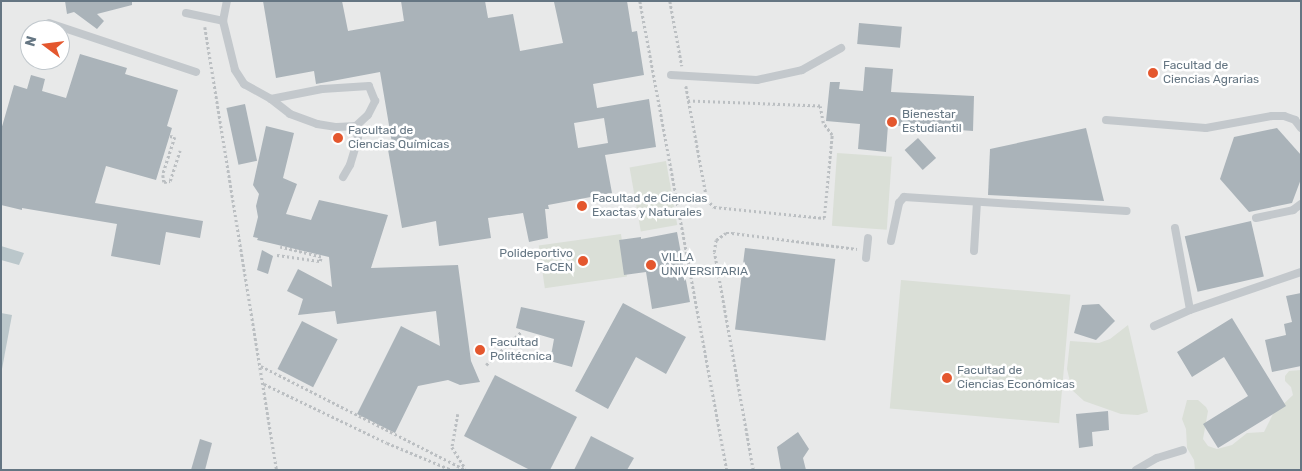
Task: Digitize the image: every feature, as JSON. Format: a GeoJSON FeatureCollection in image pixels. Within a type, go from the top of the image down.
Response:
{"type":"FeatureCollection","features":[{"type":"Feature","properties":{"kind":"lane"},"geometry":{"type":"LineString","coordinates":[[227,1],[223,20],[235,70],[244,84],[271,99],[290,114],[317,124],[337,127],[356,126],[368,115],[375,101],[369,86],[322,89],[271,99]]}},
{"type":"Feature","properties":{"kind":"lane"},"geometry":{"type":"LineString","coordinates":[[186,13],[223,20]]}},
{"type":"Feature","properties":{"kind":"lane"},"geometry":{"type":"LineString","coordinates":[[70,30],[196,72]]}},
{"type":"Feature","properties":{"kind":"lane"},"geometry":{"type":"LineString","coordinates":[[671,75],[757,80],[802,70],[841,48]]}},
{"type":"Feature","properties":{"kind":"lane"},"geometry":{"type":"LineString","coordinates":[[1106,120],[1206,128],[1272,116],[1284,116],[1295,120],[1301,128]]}},
{"type":"Feature","properties":{"kind":"lane"},"geometry":{"type":"LineString","coordinates":[[343,177],[350,165],[358,139],[356,126]]}},
{"type":"Feature","properties":{"kind":"lane"},"geometry":{"type":"LineString","coordinates":[[891,241],[898,203],[904,197],[1127,210]]}},
{"type":"Feature","properties":{"kind":"lane"},"geometry":{"type":"LineString","coordinates":[[974,251],[978,202]]}},
{"type":"Feature","properties":{"kind":"lane"},"geometry":{"type":"LineString","coordinates":[[1256,218],[1293,210],[1301,204]]}},
{"type":"Feature","properties":{"kind":"lane"},"geometry":{"type":"LineString","coordinates":[[1175,228],[1190,310]]}},
{"type":"Feature","properties":{"kind":"lane"},"geometry":{"type":"LineString","coordinates":[[866,254],[868,238]]}},
{"type":"Feature","properties":{"kind":"lane"},"geometry":{"type":"LineString","coordinates":[[1154,326],[1190,310],[1301,272]]}},
{"type":"Feature","properties":{"kind":"lane"},"geometry":{"type":"LineString","coordinates":[[1136,470],[1147,467],[1157,458],[1183,450]]}},
{"type":"Feature","properties":{"kind":"path"},"geometry":{"type":"LineString","coordinates":[[640,1],[727,470]]}},
{"type":"Feature","properties":{"kind":"path"},"geometry":{"type":"LineString","coordinates":[[670,1],[688,100],[707,199],[714,207],[824,218],[832,135],[823,123],[820,106],[688,100]]}},
{"type":"Feature","properties":{"kind":"path"},"geometry":{"type":"LineString","coordinates":[[203,17],[277,470]]}},
{"type":"Feature","properties":{"kind":"path"},"geometry":{"type":"LineString","coordinates":[[170,136],[175,137],[163,175],[164,182],[170,181],[180,151]]}},
{"type":"Feature","properties":{"kind":"path"},"geometry":{"type":"LineString","coordinates":[[753,470],[714,252],[716,240],[732,233],[866,254]]}},
{"type":"Feature","properties":{"kind":"path"},"geometry":{"type":"LineString","coordinates":[[277,255],[320,261],[321,258],[280,246]]}},
{"type":"Feature","properties":{"kind":"path"},"geometry":{"type":"LineString","coordinates":[[486,366],[522,331]]}},
{"type":"Feature","properties":{"kind":"path"},"geometry":{"type":"LineString","coordinates":[[261,366],[466,470]]}},
{"type":"Feature","properties":{"kind":"path"},"geometry":{"type":"LineString","coordinates":[[264,384],[387,443],[452,470]]}},
{"type":"Feature","properties":{"kind":"path"},"geometry":{"type":"LineString","coordinates":[[458,414],[452,447],[466,470]]}},
{"type":"Feature","properties":{"kind":"shaded area","name":"VILLA UNIVERSITARIA"},"geometry":{"type":"Polygon","coordinates":[[[1,1],[1301,1],[1301,470],[1,470],[1,1]]]}},
{"type":"Feature","properties":{"kind":"shaded area"},"geometry":{"type":"Polygon","coordinates":[[[837,153],[892,157],[887,230],[832,226],[837,153]]]}},
{"type":"Feature","properties":{"kind":"shaded area"},"geometry":{"type":"Polygon","coordinates":[[[666,161],[677,225],[641,231],[630,167],[666,161]]]}},
{"type":"Feature","properties":{"kind":"shaded area","name":"Polideportivo FaCEN"},"geometry":{"type":"Polygon","coordinates":[[[621,234],[627,277],[545,288],[539,246],[621,234]]]}},
{"type":"Feature","properties":{"kind":"shaded area"},"geometry":{"type":"Polygon","coordinates":[[[1,246],[24,253],[19,265],[1,260],[1,246]]]}},
{"type":"Feature","properties":{"kind":"shaded area"},"geometry":{"type":"Polygon","coordinates":[[[901,280],[1070,295],[1059,423],[890,409],[901,280]]]}},
{"type":"Feature","properties":{"kind":"shaded area"},"geometry":{"type":"Polygon","coordinates":[[[1,313],[12,315],[2,369],[1,368],[1,313]]]}},
{"type":"Feature","properties":{"kind":"shaded area"},"geometry":{"type":"Polygon","coordinates":[[[1128,325],[1148,412],[1138,415],[1121,414],[1084,401],[1072,390],[1067,369],[1070,341],[1099,343],[1110,339],[1128,325]]]}},
{"type":"Feature","properties":{"kind":"shaded area"},"geometry":{"type":"Polygon","coordinates":[[[1301,370],[1301,470],[1195,470],[1194,460],[1187,448],[1186,429],[1182,419],[1187,400],[1198,400],[1206,407],[1208,411],[1203,439],[1208,446],[1217,449],[1232,445],[1247,433],[1264,432],[1273,414],[1293,395],[1291,387],[1285,381],[1285,376],[1289,371],[1301,370]]]}},
{"type":"Feature","properties":{"kind":"building"},"geometry":{"type":"Polygon","coordinates":[[[65,1],[132,1],[132,5],[97,14],[104,21],[97,29],[74,12],[67,14],[65,1]]]}},
{"type":"Feature","properties":{"kind":"building"},"geometry":{"type":"Polygon","coordinates":[[[263,1],[342,1],[348,31],[404,21],[401,1],[485,1],[488,18],[513,14],[520,51],[563,43],[554,2],[627,1],[632,32],[637,31],[644,75],[593,84],[597,108],[649,99],[656,147],[605,155],[612,193],[548,205],[549,209],[545,209],[548,238],[529,242],[523,213],[488,218],[491,238],[439,246],[436,221],[402,228],[387,144],[392,143],[380,72],[316,84],[314,71],[276,78],[263,1]],[[604,118],[574,123],[578,148],[608,143],[604,118]]]}},
{"type":"Feature","properties":{"kind":"building"},"geometry":{"type":"Polygon","coordinates":[[[859,23],[902,27],[900,48],[857,44],[859,23]]]}},
{"type":"Feature","properties":{"kind":"building"},"geometry":{"type":"Polygon","coordinates":[[[80,54],[127,68],[125,74],[178,90],[167,126],[172,128],[156,180],[106,166],[95,203],[203,221],[200,238],[166,232],[160,265],[111,256],[117,224],[22,208],[22,210],[1,205],[1,130],[14,85],[27,89],[31,75],[45,79],[42,91],[66,98],[80,54]]]}},
{"type":"Feature","properties":{"kind":"building"},"geometry":{"type":"Polygon","coordinates":[[[865,67],[893,69],[891,92],[974,96],[973,131],[888,125],[886,152],[858,149],[860,124],[826,121],[830,82],[840,82],[839,89],[863,91],[865,67]]]}},
{"type":"Feature","properties":{"kind":"building"},"geometry":{"type":"Polygon","coordinates":[[[245,104],[257,161],[238,165],[226,108],[245,104]]]}},
{"type":"Feature","properties":{"kind":"building"},"geometry":{"type":"Polygon","coordinates":[[[266,126],[294,133],[283,178],[297,184],[286,214],[311,220],[319,200],[388,215],[371,268],[458,265],[471,361],[480,382],[460,385],[448,380],[418,386],[395,433],[357,414],[401,326],[440,346],[436,311],[337,324],[335,311],[298,315],[303,299],[287,291],[298,269],[332,287],[329,257],[257,240],[258,238],[253,237],[258,217],[256,206],[259,194],[253,185],[266,126]]]}},
{"type":"Feature","properties":{"kind":"building"},"geometry":{"type":"Polygon","coordinates":[[[1086,128],[1104,201],[988,195],[990,149],[1086,128]]]}},
{"type":"Feature","properties":{"kind":"building"},"geometry":{"type":"Polygon","coordinates":[[[1277,128],[1301,155],[1301,179],[1292,203],[1249,212],[1220,179],[1234,137],[1277,128]]]}},
{"type":"Feature","properties":{"kind":"building"},"geometry":{"type":"Polygon","coordinates":[[[918,138],[936,158],[923,170],[905,150],[918,138]]]}},
{"type":"Feature","properties":{"kind":"building"},"geometry":{"type":"Polygon","coordinates":[[[1251,221],[1264,277],[1198,292],[1185,236],[1251,221]]]}},
{"type":"Feature","properties":{"kind":"building"},"geometry":{"type":"Polygon","coordinates":[[[677,232],[690,302],[652,309],[646,272],[624,275],[619,240],[641,237],[641,239],[677,232]]]}},
{"type":"Feature","properties":{"kind":"building"},"geometry":{"type":"Polygon","coordinates":[[[745,248],[835,259],[825,340],[735,329],[745,248]]]}},
{"type":"Feature","properties":{"kind":"building"},"geometry":{"type":"Polygon","coordinates":[[[262,250],[273,256],[268,274],[257,270],[262,250]]]}},
{"type":"Feature","properties":{"kind":"building"},"geometry":{"type":"Polygon","coordinates":[[[1301,293],[1301,366],[1272,372],[1265,340],[1286,335],[1284,324],[1292,322],[1286,296],[1301,293]]]}},
{"type":"Feature","properties":{"kind":"building"},"geometry":{"type":"Polygon","coordinates":[[[623,303],[686,337],[666,374],[636,357],[608,409],[575,391],[623,303]]]}},
{"type":"Feature","properties":{"kind":"building"},"geometry":{"type":"Polygon","coordinates":[[[1099,304],[1115,321],[1096,340],[1074,333],[1082,305],[1099,304]]]}},
{"type":"Feature","properties":{"kind":"building"},"geometry":{"type":"Polygon","coordinates":[[[521,307],[585,321],[572,367],[550,361],[554,339],[516,328],[521,307]]]}},
{"type":"Feature","properties":{"kind":"building"},"geometry":{"type":"Polygon","coordinates":[[[1232,318],[1286,406],[1218,448],[1203,424],[1248,396],[1224,357],[1192,377],[1177,352],[1232,318]]]}},
{"type":"Feature","properties":{"kind":"building"},"geometry":{"type":"Polygon","coordinates":[[[302,321],[338,339],[313,387],[277,369],[302,321]]]}},
{"type":"Feature","properties":{"kind":"building"},"geometry":{"type":"Polygon","coordinates":[[[495,375],[577,417],[550,470],[530,470],[464,436],[495,375]]]}},
{"type":"Feature","properties":{"kind":"building"},"geometry":{"type":"Polygon","coordinates":[[[1108,411],[1109,430],[1092,432],[1093,446],[1079,448],[1076,414],[1108,411]]]}},
{"type":"Feature","properties":{"kind":"building"},"geometry":{"type":"Polygon","coordinates":[[[798,432],[809,449],[803,458],[806,470],[781,470],[777,447],[798,432]]]}},
{"type":"Feature","properties":{"kind":"building"},"geometry":{"type":"Polygon","coordinates":[[[591,436],[634,458],[627,470],[574,470],[591,436]]]}},
{"type":"Feature","properties":{"kind":"building"},"geometry":{"type":"Polygon","coordinates":[[[200,439],[212,443],[205,470],[191,470],[200,439]]]}},
{"type":"Feature","properties":{"kind":"place","name":"Facultad de Ciencias Agrarias"},"geometry":{"type":"Point","coordinates":[1153,73]}},
{"type":"Feature","properties":{"kind":"place","name":"Bienestar Estudiantil"},"geometry":{"type":"Point","coordinates":[892,122]}},
{"type":"Feature","properties":{"kind":"place","name":"Facultad de Ciencias Químicas"},"geometry":{"type":"Point","coordinates":[338,138]}},
{"type":"Feature","properties":{"kind":"place","name":"Facultad de Ciencias Exactas y Naturales"},"geometry":{"type":"Point","coordinates":[582,206]}},
{"type":"Feature","properties":{"kind":"place","name":"Polideportivo FaCEN"},"geometry":{"type":"Point","coordinates":[583,261]}},
{"type":"Feature","properties":{"kind":"place","name":"VILLA UNIVERSITARIA"},"geometry":{"type":"Point","coordinates":[651,265]}},
{"type":"Feature","properties":{"kind":"place","name":"Facultad Politécnica"},"geometry":{"type":"Point","coordinates":[480,350]}},
{"type":"Feature","properties":{"kind":"place","name":"Facultad de Ciencias Económicas"},"geometry":{"type":"Point","coordinates":[947,378]}}]}
